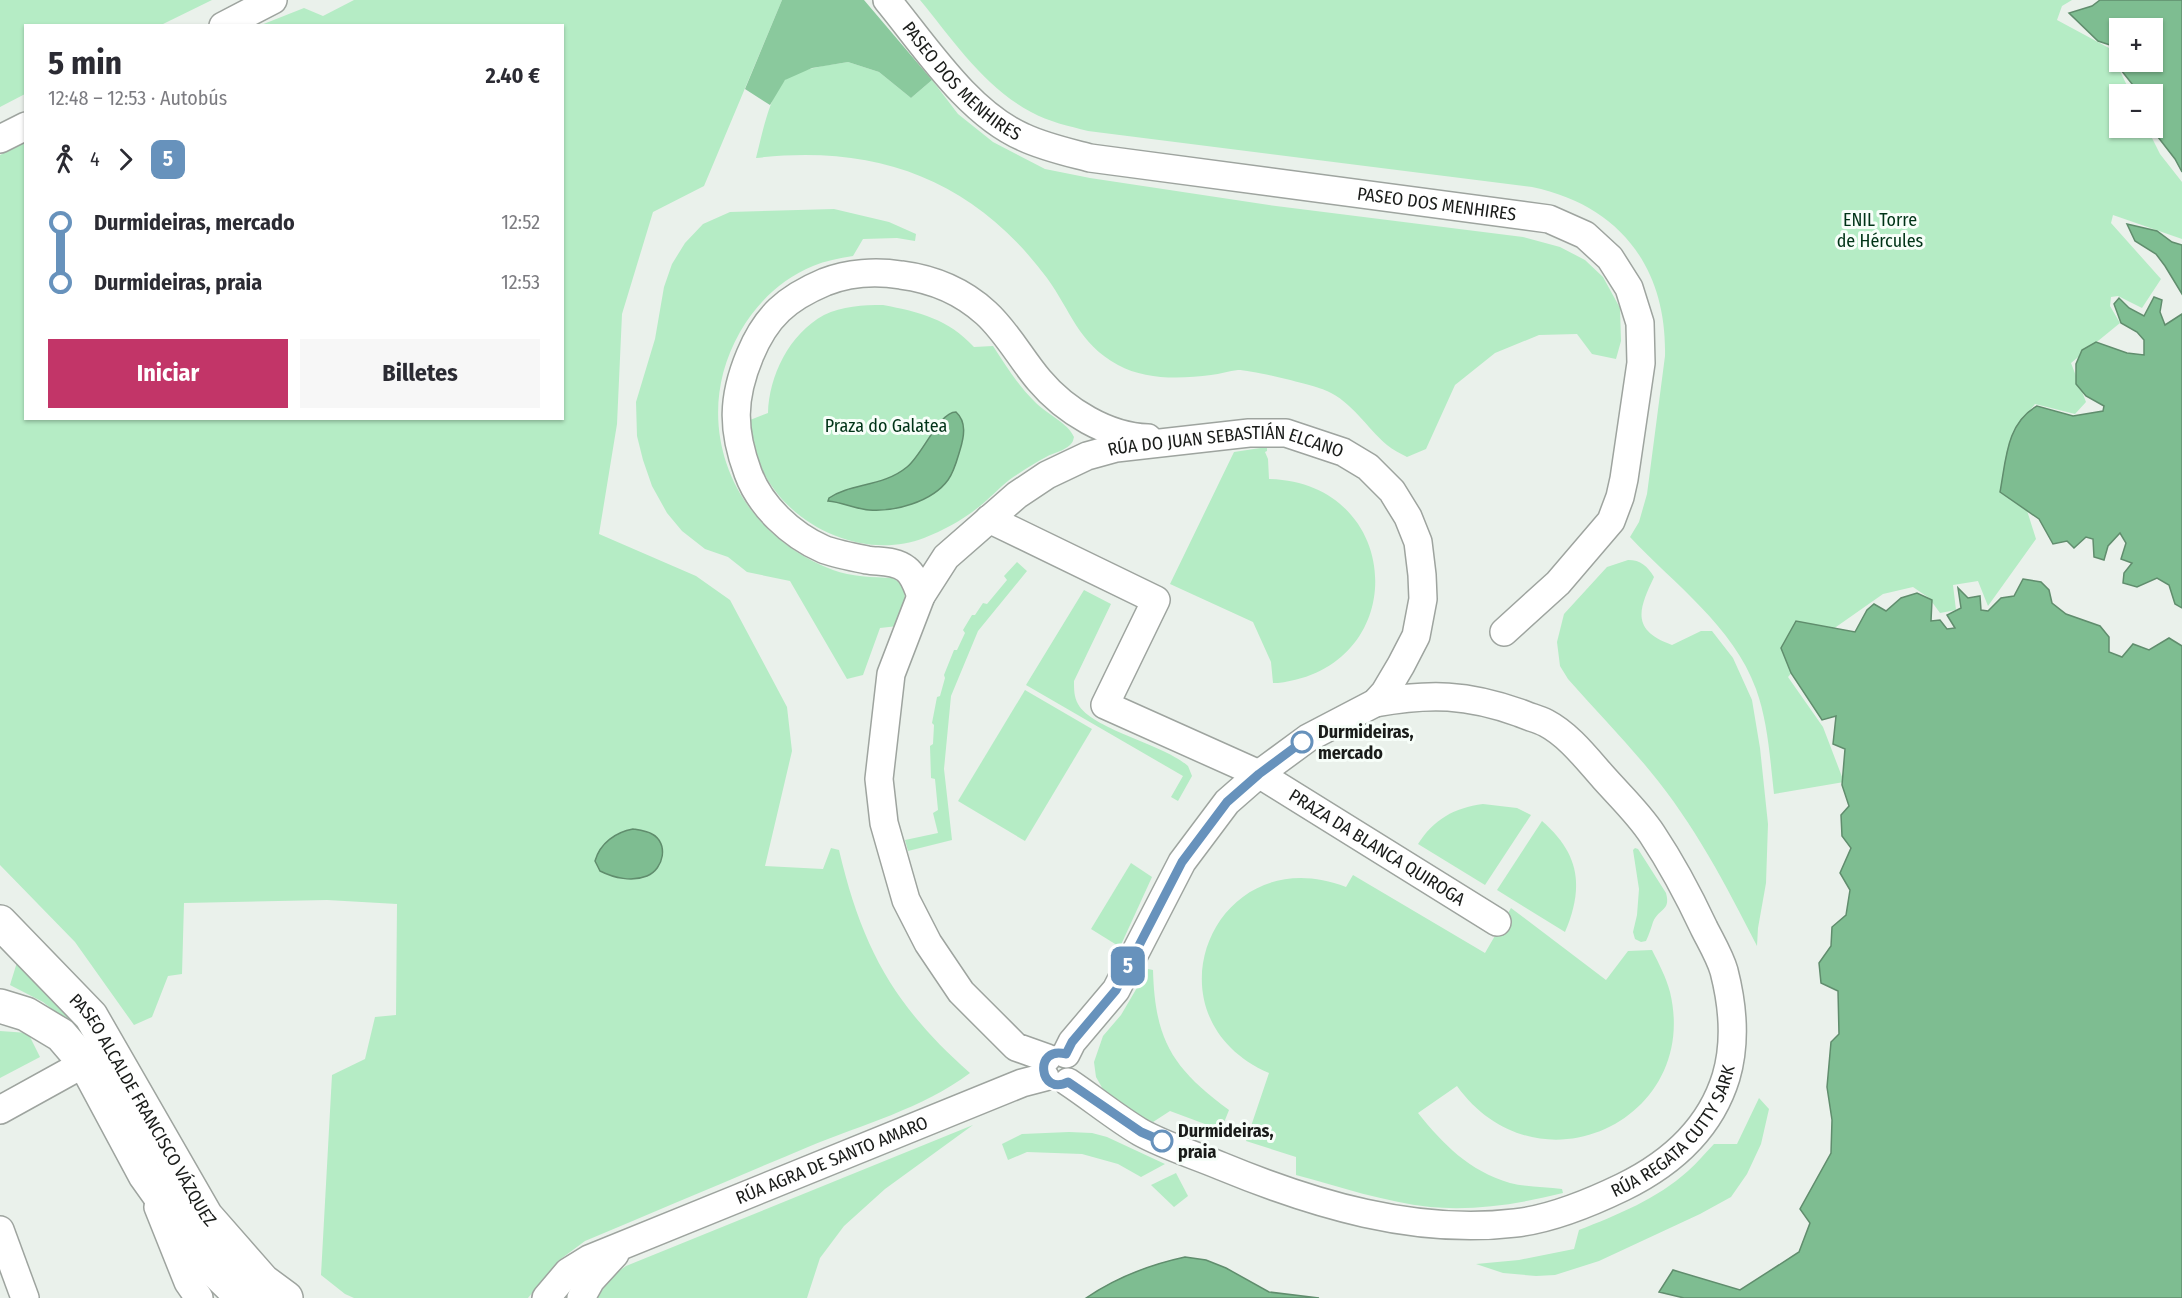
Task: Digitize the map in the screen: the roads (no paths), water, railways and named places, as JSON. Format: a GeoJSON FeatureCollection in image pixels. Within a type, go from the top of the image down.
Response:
{"type":"FeatureCollection","features":[{"type":"Feature","properties":{"kind":"main road","name":"PASEO ALCALDE FRANCISCO VÁZQUEZ"},"geometry":{"type":"LineString","coordinates":[[0,922],[91,1016],[206,1216],[263,1281],[286,1298]]}},
{"type":"Feature","properties":{"kind":"main road","name":"PASEO ALCALDE FRANCISCO VÁZQUEZ"},"geometry":{"type":"LineString","coordinates":[[0,1006],[26,1014],[61,1035],[85,1064],[145,1175],[209,1266],[243,1298]]}},
{"type":"Feature","properties":{"kind":"street"},"geometry":{"type":"LineString","coordinates":[[227,24],[273,0]]}},
{"type":"Feature","properties":{"kind":"street","name":"PASEO DOS MENHIRES"},"geometry":{"type":"LineString","coordinates":[[887,0],[961,90],[996,121],[1021,137],[1090,158],[1549,219],[1585,235],[1610,258],[1629,288],[1640,323],[1641,363],[1620,497],[1611,520],[1566,574],[1504,632]]}},
{"type":"Feature","properties":{"kind":"street"},"geometry":{"type":"LineString","coordinates":[[0,139],[24,127]]}},
{"type":"Feature","properties":{"kind":"street"},"geometry":{"type":"LineString","coordinates":[[921,596],[913,576],[904,567],[890,562],[867,560],[824,549],[802,537],[780,520],[762,498],[749,476],[739,446],[734,417],[743,371],[770,317],[787,302],[806,290],[834,279],[861,273],[890,273],[918,277],[937,283],[955,291],[986,313],[1040,381],[1058,400],[1080,415],[1105,428],[1141,438],[1179,439]]}},
{"type":"Feature","properties":{"kind":"street","name":"RÚA DO JUAN SEBASTIÁN ELCANO"},"geometry":{"type":"LineString","coordinates":[[1249,433],[1286,433],[1343,452],[1368,467],[1392,491],[1408,517],[1418,543],[1423,599],[1416,636],[1384,692],[1375,703],[1308,738],[1259,774],[1227,802],[1182,862],[1116,990],[1072,1042],[1057,1068],[1016,1047],[961,992],[928,943],[906,900],[884,823],[879,779],[891,674],[921,596],[946,556],[989,519],[1017,495],[1047,475],[1087,456],[1116,448],[1179,439],[1249,433]]}},
{"type":"Feature","properties":{"kind":"street","name":"PRAZA DA BLANCA QUIROGA"},"geometry":{"type":"LineString","coordinates":[[989,519],[1156,600],[1105,705],[1259,774],[1497,921]]}},
{"type":"Feature","properties":{"kind":"street","name":"RÚA REGATA CUTTY SARK"},"geometry":{"type":"LineString","coordinates":[[1057,1068],[1141,1132],[1247,1176],[1334,1206],[1427,1224],[1461,1227],[1506,1224],[1548,1216],[1604,1196],[1650,1174],[1688,1144],[1713,1109],[1725,1079],[1732,1047],[1731,1007],[1723,968],[1678,877],[1650,832],[1586,757],[1546,723],[1496,704],[1452,696],[1413,696],[1375,703]]}},
{"type":"Feature","properties":{"kind":"street"},"geometry":{"type":"LineString","coordinates":[[0,1110],[85,1064]]}},
{"type":"Feature","properties":{"kind":"street","name":"RÚA AGRA DE SANTO AMARO"},"geometry":{"type":"LineString","coordinates":[[546,1298],[568,1272],[589,1259],[1057,1068]]}},
{"type":"Feature","properties":{"kind":"street"},"geometry":{"type":"LineString","coordinates":[[145,1175],[188,1282],[199,1298]]}},
{"type":"Feature","properties":{"kind":"street"},"geometry":{"type":"LineString","coordinates":[[1,1238],[25,1298]]}},
{"type":"Feature","properties":{"kind":"street","name":"RÚA AGRA DE SANTO AMARO"},"geometry":{"type":"LineString","coordinates":[[582,1298],[591,1280],[621,1247]]}},
{"type":"Feature","properties":{"kind":"place","name":"Durmideiras, mercado"},"geometry":{"type":"Point","coordinates":[1302,742]}},
{"type":"Feature","properties":{"kind":"place","name":"Durmideiras, praia"},"geometry":{"type":"Point","coordinates":[1162,1141]}},
{"type":"Feature","properties":{"kind":"park label","name":"ENIL Torre de Hércules"},"geometry":{"type":"Point","coordinates":[1880,230]}},
{"type":"Feature","properties":{"kind":"park label","name":"Praza do Galatea"},"geometry":{"type":"Point","coordinates":[886,426]}}]}
